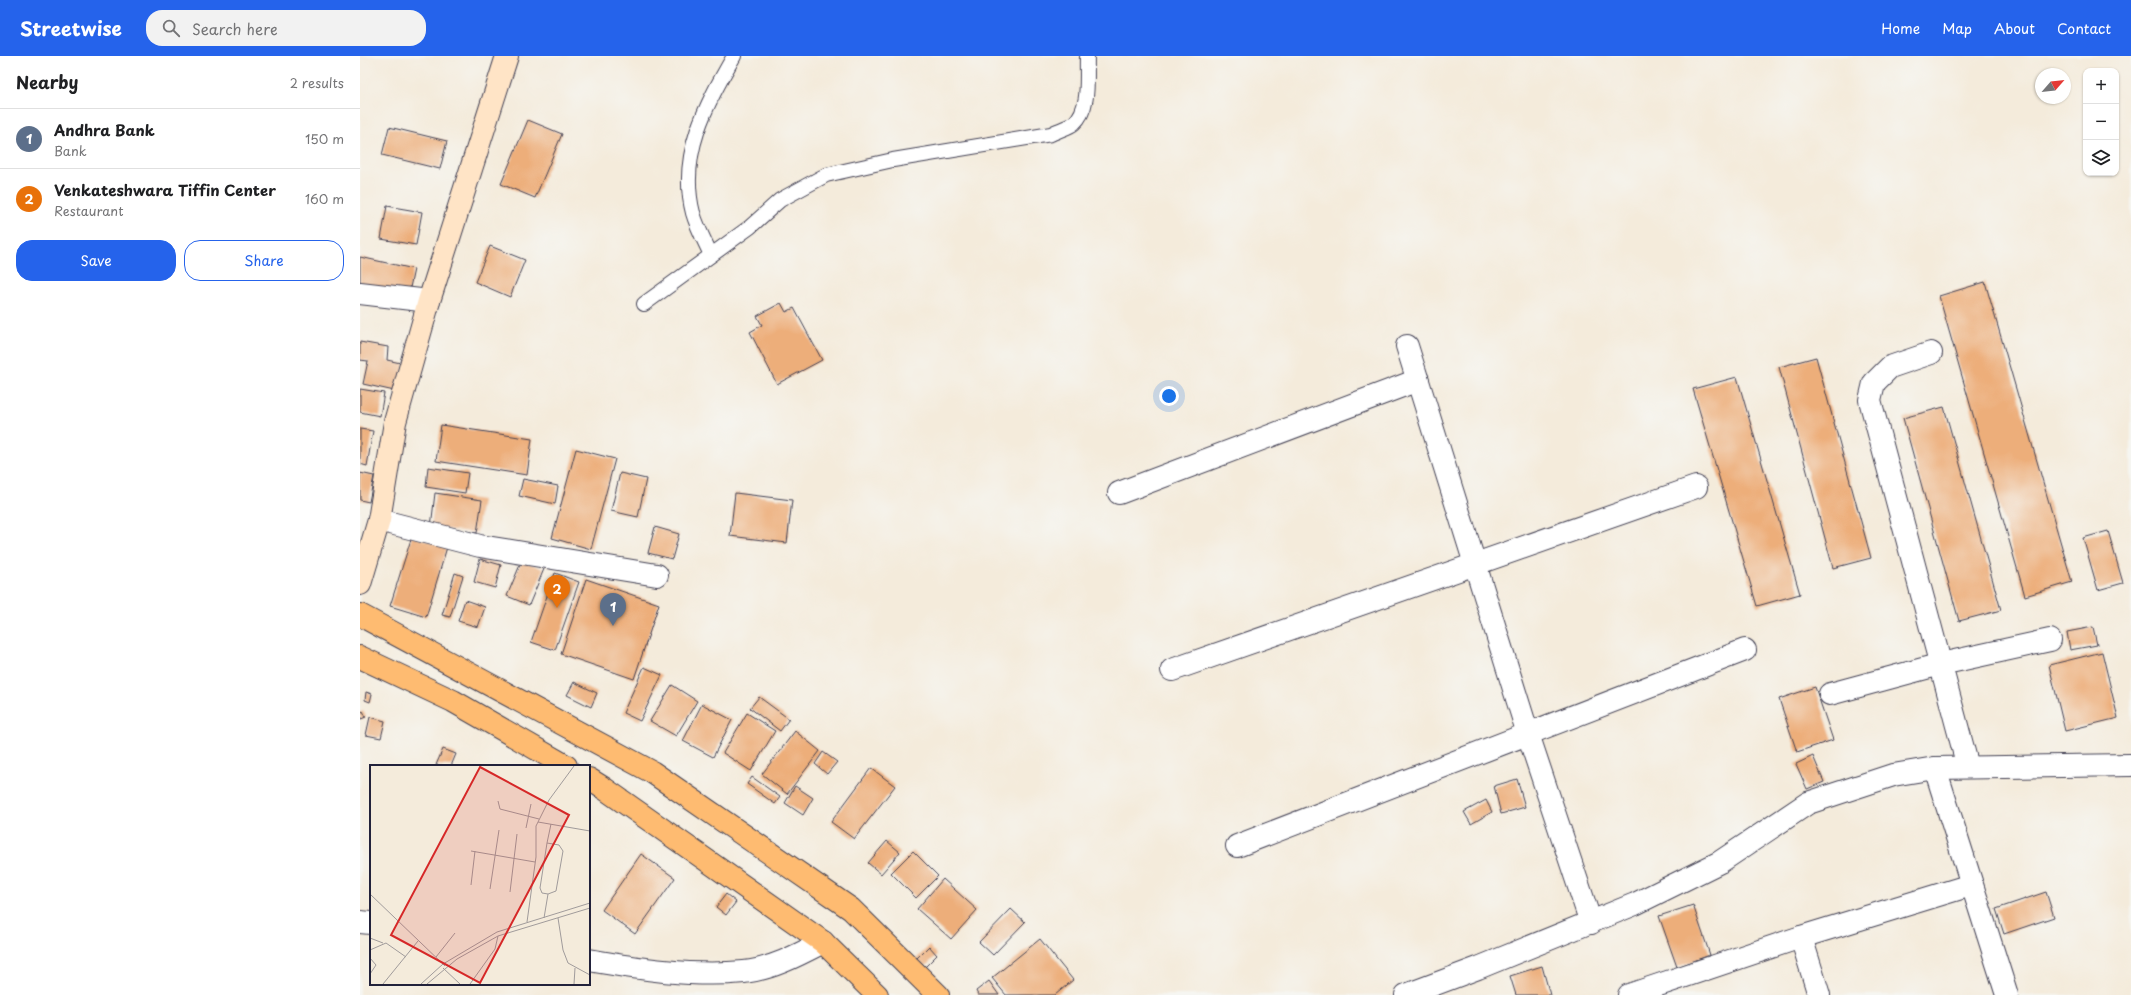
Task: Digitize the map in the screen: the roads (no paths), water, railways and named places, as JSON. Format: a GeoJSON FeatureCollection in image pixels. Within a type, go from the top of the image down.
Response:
{"type":"FeatureCollection","features":[{"type":"Feature","properties":{"kind":"highway"},"geometry":{"type":"LineString","coordinates":[[360,615],[652,772],[851,909],[938,995]]}},
{"type":"Feature","properties":{"kind":"highway"},"geometry":{"type":"LineString","coordinates":[[360,657],[453,701],[564,765]]}},
{"type":"Feature","properties":{"kind":"highway"},"geometry":{"type":"LineString","coordinates":[[590,780],[606,789],[823,942],[877,995]]}},
{"type":"Feature","properties":{"kind":"street"},"geometry":{"type":"LineString","coordinates":[[360,584],[379,520],[395,422],[429,302],[507,56]]}},
{"type":"Feature","properties":{"kind":"street"},"geometry":{"type":"LineString","coordinates":[[360,293],[429,302]]}},
{"type":"Feature","properties":{"kind":"street"},"geometry":{"type":"LineString","coordinates":[[1407,346],[1528,734],[1591,922]]}},
{"type":"Feature","properties":{"kind":"street"},"geometry":{"type":"LineString","coordinates":[[1931,353],[1890,367],[1874,383],[1870,400],[1968,767]]}},
{"type":"Feature","properties":{"kind":"street"},"geometry":{"type":"LineString","coordinates":[[1119,493],[1418,380]]}},
{"type":"Feature","properties":{"kind":"street"},"geometry":{"type":"LineString","coordinates":[[1172,670],[1696,487]]}},
{"type":"Feature","properties":{"kind":"street"},"geometry":{"type":"LineString","coordinates":[[379,520],[480,546],[657,575]]}},
{"type":"Feature","properties":{"kind":"street"},"geometry":{"type":"LineString","coordinates":[[1830,694],[1941,664],[2050,640]]}},
{"type":"Feature","properties":{"kind":"street"},"geometry":{"type":"LineString","coordinates":[[1236,846],[1745,650]]}},
{"type":"Feature","properties":{"kind":"street"},"geometry":{"type":"LineString","coordinates":[[1406,995],[1635,904],[1720,862],[1808,803],[1892,775],[1935,768],[2131,765]]}},
{"type":"Feature","properties":{"kind":"street"},"geometry":{"type":"LineString","coordinates":[[1935,768],[2007,995]]}},
{"type":"Feature","properties":{"kind":"street"},"geometry":{"type":"LineString","coordinates":[[1629,995],[1801,938],[1971,885]]}},
{"type":"Feature","properties":{"kind":"street"},"geometry":{"type":"LineString","coordinates":[[360,922],[370,923]]}},
{"type":"Feature","properties":{"kind":"street"},"geometry":{"type":"LineString","coordinates":[[1801,938],[1819,995]]}},
{"type":"Feature","properties":{"kind":"street"},"geometry":{"type":"LineString","coordinates":[[590,960],[623,966],[704,973],[745,972],[792,959],[823,942]]}},
{"type":"Feature","properties":{"kind":"lane"},"geometry":{"type":"LineString","coordinates":[[711,255],[693,214],[688,172],[692,145],[714,90],[734,56]]}},
{"type":"Feature","properties":{"kind":"lane"},"geometry":{"type":"LineString","coordinates":[[644,304],[750,227],[780,200],[826,175],[893,160],[1051,134],[1073,124],[1083,112],[1087,56]]}},
{"type":"Feature","properties":{"kind":"place","name":"Venkateshwara Tiffin Center"},"geometry":{"type":"Point","coordinates":[557,608]}},
{"type":"Feature","properties":{"kind":"place","name":"Andhra Bank"},"geometry":{"type":"Point","coordinates":[613,626]}}]}
